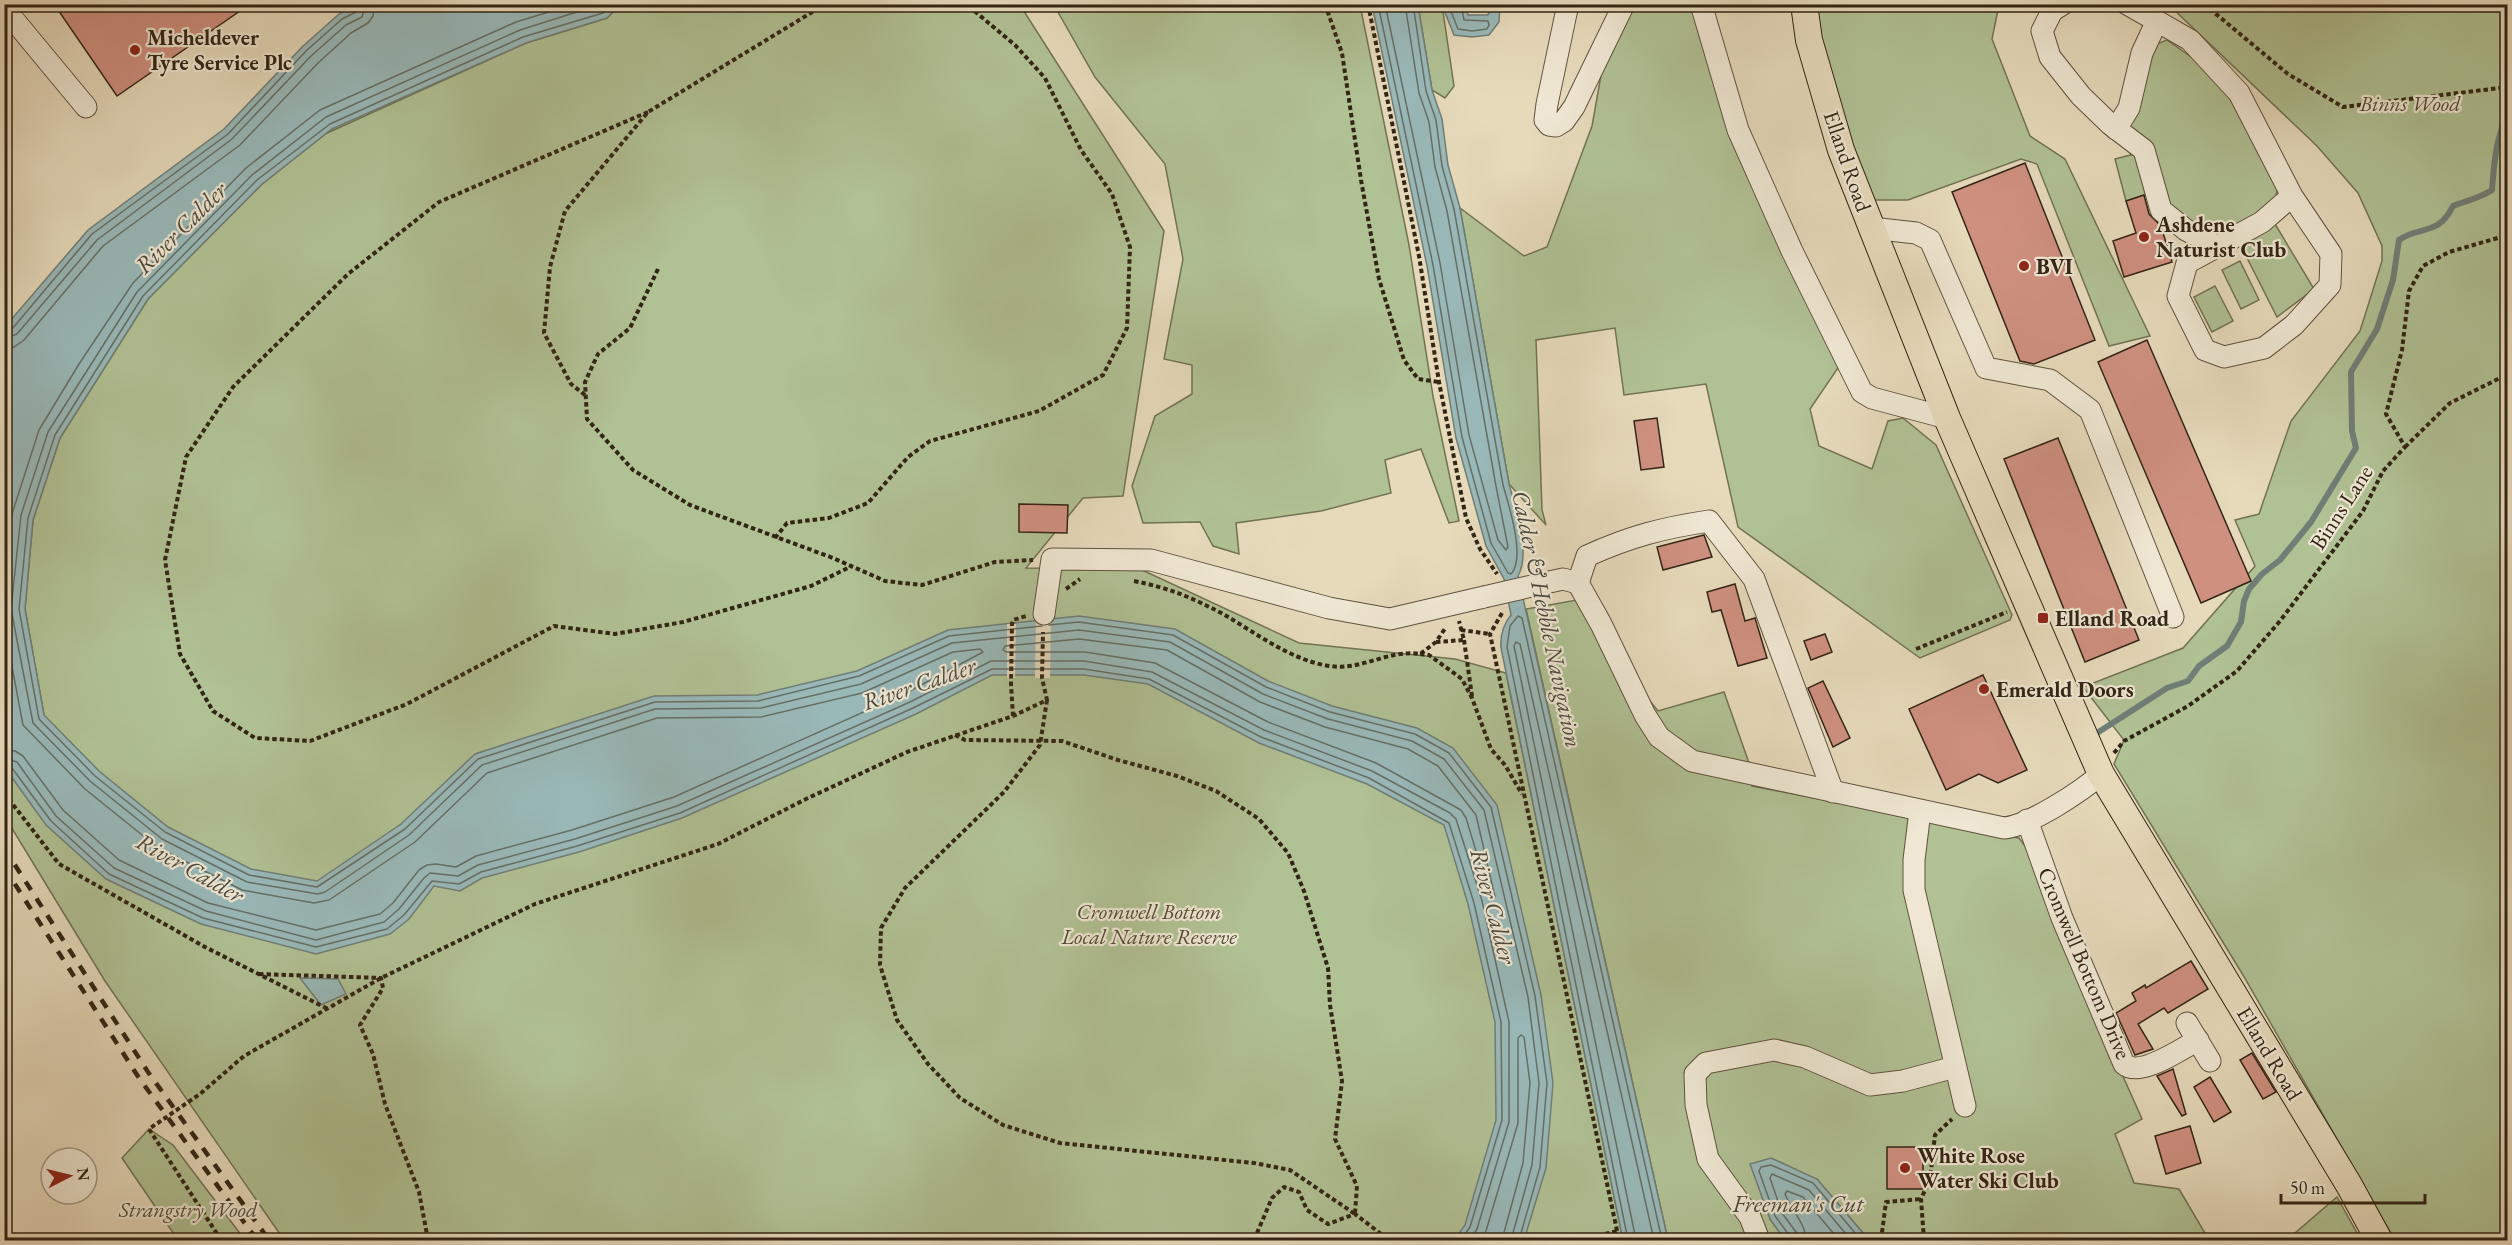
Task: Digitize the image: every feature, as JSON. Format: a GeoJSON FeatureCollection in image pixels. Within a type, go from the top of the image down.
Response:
{"type":"FeatureCollection","features":[{"type":"Feature","properties":{"kind":"main road","name":"Elland Road"},"geometry":{"type":"LineString","coordinates":[[1804,4],[1809,40],[1841,150],[1871,228],[1947,418],[2101,774],[2349,1185],[2379,1240]]}},
{"type":"Feature","properties":{"kind":"street"},"geometry":{"type":"LineString","coordinates":[[1568,4],[1545,120],[1549,125],[1556,126],[1564,121],[1574,107],[1624,4]]}},
{"type":"Feature","properties":{"kind":"street"},"geometry":{"type":"LineString","coordinates":[[1701,4],[1738,130],[1792,251],[1862,392],[1872,398],[1947,418]]}},
{"type":"Feature","properties":{"kind":"street"},"geometry":{"type":"LineString","coordinates":[[2063,4],[2052,11],[2042,32],[2050,57],[2081,96],[2116,129],[2144,150],[2161,210],[2186,230],[2216,246]]}},
{"type":"Feature","properties":{"kind":"street"},"geometry":{"type":"LineString","coordinates":[[2127,4],[2190,40],[2239,93],[2292,196],[2331,254],[2330,285],[2294,325],[2264,348],[2224,357],[2205,350],[2178,296],[2187,263],[2262,222],[2292,196]]}},
{"type":"Feature","properties":{"kind":"street"},"geometry":{"type":"LineString","coordinates":[[4,8],[86,107]]}},
{"type":"Feature","properties":{"kind":"street"},"geometry":{"type":"LineString","coordinates":[[2116,129],[2129,108],[2142,53],[2157,21]]}},
{"type":"Feature","properties":{"kind":"street"},"geometry":{"type":"LineString","coordinates":[[1871,228],[1916,233],[1930,240],[1986,368],[2050,380],[2090,410],[2173,617]]}},
{"type":"Feature","properties":{"kind":"street"},"geometry":{"type":"LineString","coordinates":[[1578,583],[1587,556],[1614,544],[1660,529],[1710,521],[1754,579],[1833,792]]}},
{"type":"Feature","properties":{"kind":"street"},"geometry":{"type":"LineString","coordinates":[[1044,613],[1052,559],[1151,560],[1329,608],[1390,618],[1563,579],[1578,583],[1601,624],[1622,671],[1659,736],[1692,761],[2000,828],[2008,828],[2027,820],[2070,798],[2101,774]]}},
{"type":"Feature","properties":{"kind":"street"},"geometry":{"type":"LineString","coordinates":[[1920,811],[1914,860],[1914,891],[1965,1106]]}},
{"type":"Feature","properties":{"kind":"street","name":"Cromwell Bottom Drive"},"geometry":{"type":"LineString","coordinates":[[2027,820],[2062,918],[2124,1064],[2131,1068],[2144,1068],[2192,1032],[2210,1061]]}},
{"type":"Feature","properties":{"kind":"street"},"geometry":{"type":"LineString","coordinates":[[1759,1240],[1749,1217],[1708,1159],[1696,1106],[1695,1074],[1706,1063],[1774,1050],[1804,1057],[1870,1085],[1904,1080],[1955,1067]]}},
{"type":"Feature","properties":{"kind":"path"},"geometry":{"type":"LineString","coordinates":[[838,4],[814,11],[648,112],[439,202],[348,273],[233,387],[186,458],[165,560],[180,654],[213,711],[255,738],[310,741],[407,704],[554,626],[615,634],[683,622],[811,586],[852,566]]}},
{"type":"Feature","properties":{"kind":"path"},"geometry":{"type":"LineString","coordinates":[[776,538],[787,523],[830,518],[868,503],[908,457],[930,441],[1039,411],[1103,375],[1127,328],[1130,247],[1112,194],[1081,150],[1046,78],[1015,45],[966,4]]}},
{"type":"Feature","properties":{"kind":"path"},"geometry":{"type":"LineString","coordinates":[[1325,4],[1342,54],[1379,279],[1404,360],[1418,379],[1439,382]]}},
{"type":"Feature","properties":{"kind":"path"},"geometry":{"type":"LineString","coordinates":[[2204,4],[2288,74],[2343,106],[2508,87]]}},
{"type":"Feature","properties":{"kind":"path"},"geometry":{"type":"LineString","coordinates":[[586,395],[571,384],[544,333],[550,267],[565,212],[648,112]]}},
{"type":"Feature","properties":{"kind":"path"},"geometry":{"type":"LineString","coordinates":[[2405,447],[2386,414],[2402,350],[2409,291],[2423,266],[2449,252],[2508,235]]}},
{"type":"Feature","properties":{"kind":"path"},"geometry":{"type":"LineString","coordinates":[[658,269],[630,328],[598,354],[585,382],[587,418],[633,470],[690,505],[852,566],[885,581],[922,585],[995,562],[1052,559]]}},
{"type":"Feature","properties":{"kind":"path","name":"Binns Lane"},"geometry":{"type":"LineString","coordinates":[[2101,774],[2124,741],[2188,706],[2237,671],[2294,603],[2363,511],[2383,471],[2450,402],[2508,374]]}},
{"type":"Feature","properties":{"kind":"path"},"geometry":{"type":"LineString","coordinates":[[1013,716],[1011,684],[1013,620],[1044,613],[1067,588],[1081,578],[1090,576]]}},
{"type":"Feature","properties":{"kind":"path"},"geometry":{"type":"LineString","coordinates":[[1134,581],[1172,589],[1309,661],[1331,666],[1357,666],[1407,652],[1429,655],[1462,679],[1473,698]]}},
{"type":"Feature","properties":{"kind":"path"},"geometry":{"type":"LineString","coordinates":[[1916,649],[2027,603]]}},
{"type":"Feature","properties":{"kind":"path"},"geometry":{"type":"LineString","coordinates":[[1044,613],[1042,678],[1047,700],[1040,745],[1004,792],[905,888],[881,928],[880,965],[897,1020],[928,1064],[960,1098],[1003,1125],[1060,1143],[1254,1163],[1290,1170],[1389,1240]]}},
{"type":"Feature","properties":{"kind":"path"},"geometry":{"type":"LineString","coordinates":[[1420,654],[1436,642],[1447,626],[1467,618]]}},
{"type":"Feature","properties":{"kind":"path"},"geometry":{"type":"LineString","coordinates":[[1490,634],[1461,630],[1473,698],[1491,749],[1505,765],[1524,797]]}},
{"type":"Feature","properties":{"kind":"path"},"geometry":{"type":"LineString","coordinates":[[1436,642],[1464,640]]}},
{"type":"Feature","properties":{"kind":"path"},"geometry":{"type":"LineString","coordinates":[[221,1240],[149,1129],[200,1094],[244,1056],[381,978],[535,904],[718,844],[806,799],[897,757],[1013,716],[1047,700]]}},
{"type":"Feature","properties":{"kind":"path"},"geometry":{"type":"LineString","coordinates":[[955,735],[964,740],[1062,741],[1118,760],[1177,776],[1216,791],[1258,819],[1288,853],[1304,891],[1328,968],[1330,1005],[1342,1081],[1335,1139],[1357,1186],[1355,1214]]}},
{"type":"Feature","properties":{"kind":"path"},"geometry":{"type":"LineString","coordinates":[[4,793],[59,864],[205,946],[328,1009]]}},
{"type":"Feature","properties":{"kind":"path"},"geometry":{"type":"LineString","coordinates":[[259,974],[381,978]]}},
{"type":"Feature","properties":{"kind":"path"},"geometry":{"type":"LineString","coordinates":[[381,978],[383,988],[360,1024],[373,1054],[385,1104],[420,1192],[428,1240]]}},
{"type":"Feature","properties":{"kind":"path"},"geometry":{"type":"LineString","coordinates":[[1924,1240],[1921,1198],[1930,1179],[1935,1135],[1965,1106]]}},
{"type":"Feature","properties":{"kind":"path"},"geometry":{"type":"LineString","coordinates":[[1254,1240],[1272,1198],[1284,1186],[1299,1192],[1307,1210],[1328,1224],[1355,1214]]}},
{"type":"Feature","properties":{"kind":"path"},"geometry":{"type":"LineString","coordinates":[[1881,1240],[1886,1202],[1921,1198]]}},
{"type":"Feature","properties":{"kind":"path"},"geometry":{"type":"LineString","coordinates":[[1605,1234],[1617,1231],[1619,1240]]}},
{"type":"Feature","properties":{"kind":"green space","name":"Cromwell Bottom Local Nature Reserve"},"geometry":{"type":"Polygon","coordinates":[[[620,5],[1020,5],[1164,231],[1123,496],[1083,498],[1026,568],[1140,569],[1299,643],[1455,659],[1506,673],[1623,1240],[284,1240],[105,981],[5,817],[5,717],[44,715],[25,609],[33,520],[60,438],[148,299],[261,185],[325,134],[526,43],[607,18],[620,5]]]}},
{"type":"Feature","properties":{"kind":"green space"},"geometry":{"type":"Polygon","coordinates":[[[1054,5],[1360,5],[1409,245],[1433,396],[1459,521],[1449,523],[1421,449],[1385,460],[1391,493],[1321,511],[1236,523],[1239,554],[1213,546],[1200,522],[1143,523],[1132,486],[1155,416],[1192,394],[1192,365],[1164,359],[1183,259],[1165,164],[1095,77],[1054,5]]]}},
{"type":"Feature","properties":{"kind":"green space"},"geometry":{"type":"Polygon","coordinates":[[[1418,5],[1442,5],[1454,86],[1445,98],[1432,90],[1418,5]]]}},
{"type":"Feature","properties":{"kind":"green space"},"geometry":{"type":"Polygon","coordinates":[[[1634,5],[1694,5],[1840,365],[1810,409],[1819,446],[1872,469],[1888,421],[1903,418],[1936,445],[2012,615],[2010,620],[1920,658],[1738,527],[1706,384],[1624,395],[1615,328],[1536,340],[1542,510],[1546,525],[1509,484],[1460,208],[1524,256],[1547,247],[1592,126],[1603,64],[1634,5]]]}},
{"type":"Feature","properties":{"kind":"green space"},"geometry":{"type":"Polygon","coordinates":[[[1810,5],[1999,5],[1992,39],[2030,136],[2065,159],[2150,336],[2109,346],[2037,164],[2021,159],[1908,200],[1869,200],[1815,39],[1810,5]]]}},
{"type":"Feature","properties":{"kind":"green space","name":"Binns Wood"},"geometry":{"type":"Polygon","coordinates":[[[2169,5],[2507,5],[2507,1240],[2395,1240],[2243,975],[2114,764],[2124,740],[2083,687],[2183,648],[2255,566],[2235,520],[2259,514],[2291,421],[2360,331],[2382,261],[2382,246],[2358,193],[2317,146],[2169,5]]]}},
{"type":"Feature","properties":{"kind":"green space"},"geometry":{"type":"Polygon","coordinates":[[[2167,40],[2204,66],[2243,115],[2278,187],[2274,204],[2221,236],[2193,229],[2166,207],[2128,129],[2148,47],[2167,40]]]}},
{"type":"Feature","properties":{"kind":"green space"},"geometry":{"type":"Polygon","coordinates":[[[2138,153],[2151,193],[2126,201],[2115,159],[2138,153]]]}},
{"type":"Feature","properties":{"kind":"green space"},"geometry":{"type":"Polygon","coordinates":[[[2275,224],[2314,289],[2277,317],[2240,244],[2275,224]]]}},
{"type":"Feature","properties":{"kind":"green space"},"geometry":{"type":"Polygon","coordinates":[[[2240,261],[2259,300],[2241,309],[2222,270],[2240,261]]]}},
{"type":"Feature","properties":{"kind":"green space"},"geometry":{"type":"Polygon","coordinates":[[[2215,286],[2233,321],[2212,332],[2194,297],[2215,286]]]}},
{"type":"Feature","properties":{"kind":"green space"},"geometry":{"type":"Polygon","coordinates":[[[1577,600],[1595,632],[1658,711],[1724,692],[1749,763],[1752,786],[2019,838],[2034,858],[2072,962],[2142,1119],[2115,1134],[2134,1183],[2179,1189],[2209,1240],[1869,1240],[1817,1179],[1770,1219],[1785,1240],[1668,1240],[1526,609],[1577,600]]]}},
{"type":"Feature","properties":{"kind":"green space","name":"Strangstry Wood"},"geometry":{"type":"Polygon","coordinates":[[[149,1129],[173,1145],[245,1240],[178,1240],[122,1158],[149,1129]]]}},
{"type":"Feature","properties":{"kind":"green space"},"geometry":{"type":"Polygon","coordinates":[[[2337,1197],[2361,1240],[2287,1240],[2337,1197]]]}},
{"type":"Feature","properties":{"kind":"water","name":"River Calder"},"geometry":{"type":"Polygon","coordinates":[[[358,4],[620,5],[607,18],[526,43],[332,129],[261,185],[148,299],[60,438],[33,520],[25,609],[44,715],[99,771],[168,827],[251,869],[317,881],[401,824],[475,754],[654,696],[757,695],[857,671],[948,630],[1079,616],[1175,629],[1268,681],[1332,706],[1417,728],[1453,748],[1497,805],[1541,995],[1553,1083],[1546,1168],[1524,1240],[1454,1240],[1465,1225],[1496,1120],[1495,1022],[1468,904],[1444,825],[1367,784],[1259,743],[1148,684],[1084,675],[992,675],[916,714],[682,818],[579,852],[482,878],[460,891],[434,886],[409,919],[390,934],[316,954],[201,924],[106,879],[46,825],[5,768],[4,328],[88,230],[224,129],[302,47],[339,14],[358,4]]]}},
{"type":"Feature","properties":{"kind":"water"},"geometry":{"type":"Polygon","coordinates":[[[1372,5],[1418,5],[1432,90],[1442,119],[1448,165],[1460,208],[1509,484],[1521,531],[1523,555],[1518,576],[1668,1240],[1623,1240],[1501,648],[1503,630],[1511,615],[1504,579],[1486,546],[1456,438],[1427,266],[1372,5]]]}},
{"type":"Feature","properties":{"kind":"water"},"geometry":{"type":"Polygon","coordinates":[[[1442,5],[1466,5],[1468,15],[1488,15],[1491,5],[1500,5],[1499,22],[1489,35],[1472,37],[1454,35],[1442,5]]]}},
{"type":"Feature","properties":{"kind":"water"},"geometry":{"type":"Polygon","coordinates":[[[300,978],[338,979],[346,994],[321,1005],[300,978]]]}},
{"type":"Feature","properties":{"kind":"water","name":"Freeman's Cut"},"geometry":{"type":"Polygon","coordinates":[[[1771,1158],[1817,1179],[1869,1240],[1785,1240],[1770,1219],[1750,1164],[1771,1158]]]}},
{"type":"Feature","properties":{"kind":"pier"},"geometry":{"type":"Polygon","coordinates":[[[1051,616],[1050,678],[1035,678],[1036,617],[1051,616]]]}},
{"type":"Feature","properties":{"kind":"pier"},"geometry":{"type":"Polygon","coordinates":[[[1007,624],[1016,624],[1015,678],[1007,678],[1007,624]]]}},
{"type":"Feature","properties":{"kind":"building","name":"Micheldever Tyre Service Plc"},"geometry":{"type":"Polygon","coordinates":[[[54,4],[250,4],[117,96],[54,4]]]}},
{"type":"Feature","properties":{"kind":"building","name":"BVI"},"geometry":{"type":"Polygon","coordinates":[[[2025,163],[2095,340],[2034,364],[2020,361],[1952,192],[2025,163]]]}},
{"type":"Feature","properties":{"kind":"building","name":"Ashdene Naturist Club"},"geometry":{"type":"Polygon","coordinates":[[[2144,195],[2149,214],[2161,226],[2172,262],[2124,277],[2113,241],[2136,233],[2126,201],[2144,195]]]}},
{"type":"Feature","properties":{"kind":"building"},"geometry":{"type":"Polygon","coordinates":[[[2147,340],[2251,581],[2201,603],[2098,362],[2147,340]]]}},
{"type":"Feature","properties":{"kind":"building"},"geometry":{"type":"Polygon","coordinates":[[[1657,418],[1664,467],[1641,470],[1634,421],[1657,418]]]}},
{"type":"Feature","properties":{"kind":"building"},"geometry":{"type":"Polygon","coordinates":[[[2058,438],[2139,640],[2085,662],[2004,459],[2058,438]]]}},
{"type":"Feature","properties":{"kind":"building"},"geometry":{"type":"Polygon","coordinates":[[[1019,504],[1068,505],[1067,533],[1019,532],[1019,504]]]}},
{"type":"Feature","properties":{"kind":"building"},"geometry":{"type":"Polygon","coordinates":[[[1704,535],[1712,557],[1663,570],[1657,547],[1704,535]]]}},
{"type":"Feature","properties":{"kind":"building"},"geometry":{"type":"Polygon","coordinates":[[[1735,584],[1745,621],[1755,618],[1767,658],[1738,666],[1721,610],[1712,612],[1707,592],[1735,584]]]}},
{"type":"Feature","properties":{"kind":"building"},"geometry":{"type":"Polygon","coordinates":[[[1825,634],[1832,652],[1811,660],[1804,641],[1825,634]]]}},
{"type":"Feature","properties":{"kind":"building"},"geometry":{"type":"Polygon","coordinates":[[[1983,675],[2027,770],[1998,783],[1979,774],[1946,790],[1909,709],[1983,675]]]}},
{"type":"Feature","properties":{"kind":"building"},"geometry":{"type":"Polygon","coordinates":[[[1823,681],[1850,738],[1833,747],[1808,688],[1823,681]]]}},
{"type":"Feature","properties":{"kind":"building"},"geometry":{"type":"Polygon","coordinates":[[[2191,961],[2208,989],[2168,1013],[2164,1008],[2138,1024],[2153,1049],[2135,1055],[2116,1013],[2136,1001],[2132,993],[2145,985],[2146,988],[2191,961]]]}},
{"type":"Feature","properties":{"kind":"building"},"geometry":{"type":"Polygon","coordinates":[[[2252,1053],[2276,1092],[2263,1099],[2240,1060],[2252,1053]]]}},
{"type":"Feature","properties":{"kind":"building"},"geometry":{"type":"Polygon","coordinates":[[[2173,1069],[2186,1114],[2182,1116],[2157,1076],[2173,1069]]]}},
{"type":"Feature","properties":{"kind":"building"},"geometry":{"type":"Polygon","coordinates":[[[2210,1077],[2231,1112],[2214,1122],[2194,1087],[2210,1077]]]}},
{"type":"Feature","properties":{"kind":"building"},"geometry":{"type":"Polygon","coordinates":[[[2190,1126],[2201,1163],[2166,1174],[2155,1136],[2190,1126]]]}},
{"type":"Feature","properties":{"kind":"building","name":"White Rose Water Ski Club"},"geometry":{"type":"Polygon","coordinates":[[[1887,1147],[1923,1147],[1923,1189],[1887,1189],[1887,1147]]]}},
{"type":"Feature","properties":{"kind":"waterway"},"geometry":{"type":"LineString","coordinates":[[2097,733],[2167,688],[2188,681],[2199,666],[2227,646],[2241,622],[2244,601],[2249,589],[2262,574],[2280,560],[2311,522],[2356,448],[2352,431],[2351,372],[2377,329],[2393,280],[2399,240],[2435,226],[2447,216],[2453,206],[2492,190],[2498,141],[2508,113]]}},
{"type":"Feature","properties":{"kind":"railway"},"geometry":{"type":"LineString","coordinates":[[4,848],[148,1072],[269,1240]]}},
{"type":"Feature","properties":{"kind":"railway"},"geometry":{"type":"LineString","coordinates":[[4,867],[139,1078],[257,1240]]}},
{"type":"Feature","properties":{"kind":"place","name":"Micheldever Tyre Service Plc"},"geometry":{"type":"Point","coordinates":[135,50]}},
{"type":"Feature","properties":{"kind":"place","name":"Ashdene Naturist Club"},"geometry":{"type":"Point","coordinates":[2144,237]}},
{"type":"Feature","properties":{"kind":"place","name":"BVI"},"geometry":{"type":"Point","coordinates":[2024,266]}},
{"type":"Feature","properties":{"kind":"place","name":"Elland Road"},"geometry":{"type":"Point","coordinates":[2043,618]}},
{"type":"Feature","properties":{"kind":"place","name":"Emerald Doors"},"geometry":{"type":"Point","coordinates":[1984,689]}},
{"type":"Feature","properties":{"kind":"place","name":"White Rose Water Ski Club"},"geometry":{"type":"Point","coordinates":[1905,1168]}},
{"type":"Feature","properties":{"kind":"water label","name":"Calder & Hebble Navigation"},"geometry":{"type":"Point","coordinates":[1547,619]}}]}
